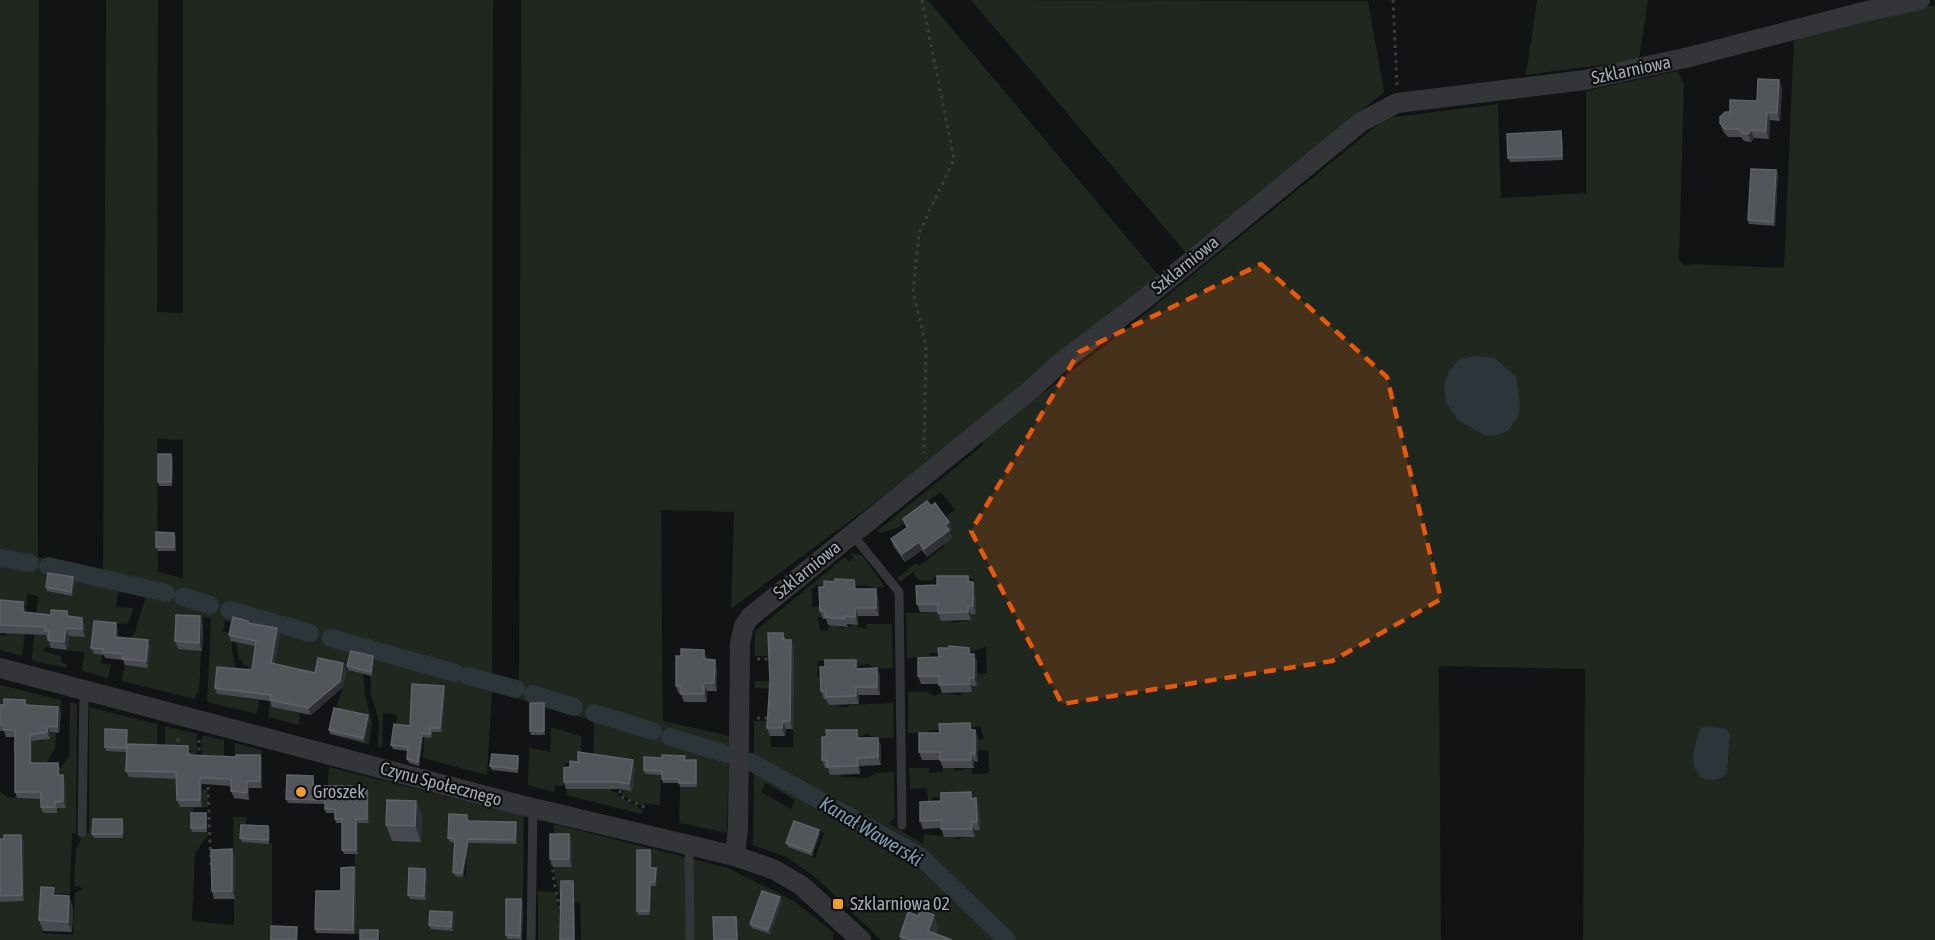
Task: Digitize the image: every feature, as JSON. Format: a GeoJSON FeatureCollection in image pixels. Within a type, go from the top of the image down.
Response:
{"type":"FeatureCollection","features":[{"type":"Feature","properties":{"kind":"street","name":"Szklarniowa"},"geometry":{"type":"LineString","coordinates":[[735,856],[739,818],[740,644],[744,626],[752,614],[1033,388],[1059,364],[1142,301],[1346,133],[1398,103],[1585,80],[1920,0]]}},
{"type":"Feature","properties":{"kind":"street","name":"Czynu Społecznego"},"geometry":{"type":"LineString","coordinates":[[0,668],[533,808],[735,856],[775,870],[802,886],[861,940]]}},
{"type":"Feature","properties":{"kind":"lane"},"geometry":{"type":"LineString","coordinates":[[852,534],[899,592],[902,825]]}},
{"type":"Feature","properties":{"kind":"lane"},"geometry":{"type":"LineString","coordinates":[[82,834],[84,690]]}},
{"type":"Feature","properties":{"kind":"lane"},"geometry":{"type":"LineString","coordinates":[[531,940],[533,808]]}},
{"type":"Feature","properties":{"kind":"lane"},"geometry":{"type":"LineString","coordinates":[[689,846],[690,940]]}},
{"type":"Feature","properties":{"kind":"path"},"geometry":{"type":"LineString","coordinates":[[922,0],[954,159],[920,233],[913,292],[926,345],[924,475]]}},
{"type":"Feature","properties":{"kind":"path"},"geometry":{"type":"LineString","coordinates":[[1392,0],[1398,103]]}},
{"type":"Feature","properties":{"kind":"path"},"geometry":{"type":"LineString","coordinates":[[755,659],[772,659],[772,668]]}},
{"type":"Feature","properties":{"kind":"path"},"geometry":{"type":"LineString","coordinates":[[754,718],[773,718]]}},
{"type":"Feature","properties":{"kind":"path"},"geometry":{"type":"LineString","coordinates":[[178,729],[178,758]]}},
{"type":"Feature","properties":{"kind":"path"},"geometry":{"type":"LineString","coordinates":[[199,766],[200,729]]}},
{"type":"Feature","properties":{"kind":"path"},"geometry":{"type":"LineString","coordinates":[[198,787],[209,786],[211,869]]}},
{"type":"Feature","properties":{"kind":"path"},"geometry":{"type":"LineString","coordinates":[[620,790],[620,796],[648,809]]}},
{"type":"Feature","properties":{"kind":"path"},"geometry":{"type":"LineString","coordinates":[[552,858],[554,883],[561,916]]}},
{"type":"Feature","properties":{"kind":"highlighted area"},"geometry":{"type":"Polygon","coordinates":[[[1261,264],[1387,377],[1441,599],[1332,661],[1062,704],[971,531],[1079,352],[1261,264]]]}},
{"type":"Feature","properties":{"kind":"shaded area"},"geometry":{"type":"Polygon","coordinates":[[[0,0],[39,0],[38,557],[103,569],[106,0],[158,0],[157,312],[183,313],[183,0],[493,0],[492,678],[519,686],[521,0],[928,0],[1159,276],[997,408],[731,609],[734,512],[661,510],[663,721],[729,736],[727,833],[679,823],[680,787],[697,787],[661,759],[660,805],[645,803],[644,807],[622,795],[623,790],[615,764],[611,791],[619,793],[619,796],[643,810],[642,814],[566,795],[573,763],[565,763],[563,786],[555,785],[554,792],[528,785],[529,748],[550,752],[551,727],[581,736],[581,759],[593,759],[594,721],[492,691],[487,775],[423,758],[426,716],[411,730],[395,728],[397,715],[383,713],[382,749],[378,746],[379,721],[371,695],[370,676],[372,676],[348,670],[363,674],[372,724],[369,745],[330,735],[364,742],[369,719],[335,712],[343,687],[345,669],[273,706],[300,713],[299,725],[268,717],[274,670],[247,677],[248,666],[243,665],[243,661],[239,660],[236,642],[250,627],[225,621],[223,631],[233,634],[232,649],[238,675],[217,694],[259,700],[257,714],[207,702],[211,618],[203,617],[199,693],[195,699],[122,681],[125,665],[148,667],[150,646],[126,644],[135,632],[146,596],[119,588],[116,607],[133,608],[130,620],[127,624],[107,623],[94,654],[102,655],[101,663],[111,665],[108,678],[82,671],[84,652],[67,650],[69,633],[47,638],[52,639],[51,648],[45,647],[43,651],[61,656],[61,663],[67,664],[66,668],[33,661],[38,596],[27,594],[27,606],[14,605],[0,608],[0,0]],[[157,439],[158,572],[183,578],[183,440],[157,439]]]}},
{"type":"Feature","properties":{"kind":"shaded area"},"geometry":{"type":"Polygon","coordinates":[[[971,0],[1368,1],[1384,92],[1186,253],[971,0]]]}},
{"type":"Feature","properties":{"kind":"shaded area"},"geometry":{"type":"Polygon","coordinates":[[[1537,0],[1648,0],[1639,60],[1526,75],[1537,0]]]}},
{"type":"Feature","properties":{"kind":"shaded area"},"geometry":{"type":"Polygon","coordinates":[[[1935,5],[1935,940],[1583,940],[1585,669],[1439,666],[1441,940],[881,940],[816,878],[787,857],[753,845],[754,721],[770,721],[771,747],[793,747],[793,689],[755,688],[755,681],[773,681],[771,656],[755,656],[755,631],[845,557],[849,561],[854,557],[850,553],[862,555],[885,587],[817,585],[812,589],[812,607],[822,607],[823,617],[817,617],[821,631],[828,630],[829,625],[838,625],[839,628],[857,625],[857,627],[866,629],[867,624],[892,624],[893,668],[875,669],[869,664],[859,666],[859,668],[818,661],[817,677],[823,678],[829,699],[840,707],[893,703],[894,738],[875,739],[868,734],[860,738],[849,738],[830,768],[841,774],[841,777],[868,778],[875,773],[894,772],[895,817],[889,823],[923,844],[924,834],[955,837],[956,839],[975,836],[975,830],[979,830],[941,798],[935,797],[928,802],[927,788],[910,789],[909,768],[929,768],[929,773],[943,772],[943,768],[954,768],[954,771],[972,768],[972,774],[989,773],[988,750],[978,750],[978,740],[984,739],[980,726],[972,730],[930,730],[926,733],[908,733],[908,692],[927,692],[935,696],[942,693],[961,695],[962,692],[972,692],[972,686],[977,686],[977,674],[987,673],[986,647],[971,652],[971,656],[929,653],[929,657],[907,658],[906,613],[941,612],[941,621],[952,623],[971,620],[971,614],[976,613],[971,584],[974,584],[974,579],[933,577],[933,580],[919,581],[913,572],[900,582],[897,578],[916,563],[919,566],[951,539],[943,518],[955,510],[941,492],[924,504],[906,527],[903,524],[895,529],[879,533],[877,531],[983,445],[983,439],[1120,334],[1386,118],[1498,104],[1501,198],[1586,193],[1586,91],[1678,71],[1684,84],[1679,261],[1684,265],[1784,268],[1794,37],[1935,5]],[[766,783],[761,792],[791,809],[795,800],[766,783]],[[797,821],[788,847],[815,858],[824,833],[797,821]]]}},
{"type":"Feature","properties":{"kind":"shaded area"},"geometry":{"type":"Polygon","coordinates":[[[1473,356],[1495,358],[1516,377],[1520,402],[1519,415],[1508,431],[1498,435],[1486,436],[1458,420],[1446,403],[1444,386],[1449,371],[1458,360],[1473,356]]]}},
{"type":"Feature","properties":{"kind":"shaded area"},"geometry":{"type":"Polygon","coordinates":[[[6,633],[25,634],[22,656],[0,650],[0,635],[6,636],[6,633]]]}},
{"type":"Feature","properties":{"kind":"shaded area"},"geometry":{"type":"Polygon","coordinates":[[[0,685],[61,700],[61,714],[36,731],[36,741],[43,741],[50,733],[56,733],[55,748],[43,769],[57,813],[57,808],[66,808],[65,782],[60,781],[60,769],[69,756],[70,702],[77,704],[76,833],[72,833],[70,894],[43,893],[42,933],[73,935],[75,893],[82,889],[80,886],[74,887],[76,848],[84,834],[89,833],[89,707],[157,724],[157,752],[142,778],[165,778],[165,726],[197,734],[196,789],[207,790],[208,807],[193,808],[192,832],[207,832],[208,835],[195,853],[192,921],[234,925],[233,817],[246,817],[246,829],[242,842],[272,843],[272,940],[0,940],[0,791],[7,797],[31,799],[14,750],[18,737],[0,712],[0,685]],[[180,750],[189,807],[191,751],[180,750]]]}},
{"type":"Feature","properties":{"kind":"shaded area"},"geometry":{"type":"Polygon","coordinates":[[[1707,726],[1726,729],[1730,734],[1727,773],[1713,780],[1699,775],[1694,765],[1694,751],[1698,736],[1701,728],[1707,726]]]}},
{"type":"Feature","properties":{"kind":"shaded area"},"geometry":{"type":"Polygon","coordinates":[[[202,735],[224,740],[224,763],[201,762],[202,735]]]}},
{"type":"Feature","properties":{"kind":"shaded area"},"geometry":{"type":"Polygon","coordinates":[[[235,743],[262,750],[262,762],[239,762],[234,787],[235,743]]]}},
{"type":"Feature","properties":{"kind":"shaded area"},"geometry":{"type":"Polygon","coordinates":[[[329,767],[524,816],[523,903],[507,939],[522,940],[380,940],[380,934],[355,934],[355,854],[357,854],[327,790],[329,767]],[[469,819],[456,843],[454,876],[466,876],[469,819]]]}},
{"type":"Feature","properties":{"kind":"shaded area"},"geometry":{"type":"Polygon","coordinates":[[[554,824],[728,868],[794,901],[833,932],[833,940],[581,940],[580,902],[561,903],[553,867],[572,866],[572,840],[554,839],[554,824]]]}},
{"type":"Feature","properties":{"kind":"shaded area"},"geometry":{"type":"Polygon","coordinates":[[[538,891],[556,892],[562,940],[538,940],[538,891]]]}},
{"type":"Feature","properties":{"kind":"building"},"geometry":{"type":"Polygon","coordinates":[[[1758,79],[1779,80],[1777,113],[1767,112],[1766,131],[1751,130],[1748,134],[1738,129],[1725,129],[1720,123],[1720,117],[1725,112],[1730,112],[1730,100],[1757,101],[1758,79]]]}},
{"type":"Feature","properties":{"kind":"building"},"geometry":{"type":"Polygon","coordinates":[[[1561,131],[1562,156],[1508,158],[1507,134],[1561,131]]]}},
{"type":"Feature","properties":{"kind":"building"},"geometry":{"type":"Polygon","coordinates":[[[1751,169],[1776,170],[1773,222],[1748,220],[1751,169]]]}},
{"type":"Feature","properties":{"kind":"building"},"geometry":{"type":"Polygon","coordinates":[[[158,454],[171,454],[171,482],[158,482],[158,454]]]}},
{"type":"Feature","properties":{"kind":"building"},"geometry":{"type":"Polygon","coordinates":[[[927,501],[931,506],[935,503],[949,522],[945,525],[949,530],[924,549],[919,542],[902,554],[891,539],[908,527],[903,519],[927,501]]]}},
{"type":"Feature","properties":{"kind":"building"},"geometry":{"type":"Polygon","coordinates":[[[156,532],[174,533],[174,547],[156,547],[156,532]]]}},
{"type":"Feature","properties":{"kind":"building"},"geometry":{"type":"Polygon","coordinates":[[[48,573],[73,577],[71,592],[46,587],[48,573]]]}},
{"type":"Feature","properties":{"kind":"building"},"geometry":{"type":"Polygon","coordinates":[[[937,576],[968,576],[968,582],[973,582],[973,606],[968,606],[968,612],[938,613],[938,604],[917,604],[916,586],[937,585],[937,576]]]}},
{"type":"Feature","properties":{"kind":"building"},"geometry":{"type":"Polygon","coordinates":[[[835,579],[854,580],[855,589],[876,589],[876,608],[855,608],[855,617],[844,616],[845,619],[825,617],[825,611],[820,611],[819,587],[824,587],[824,581],[835,582],[835,579]]]}},
{"type":"Feature","properties":{"kind":"building"},"geometry":{"type":"Polygon","coordinates":[[[0,600],[23,602],[23,612],[51,615],[51,610],[67,611],[67,616],[82,618],[82,629],[66,628],[64,642],[48,640],[49,631],[44,631],[45,627],[0,625],[0,600]]]}},
{"type":"Feature","properties":{"kind":"building"},"geometry":{"type":"Polygon","coordinates":[[[176,615],[200,616],[199,643],[175,641],[176,615]]]}},
{"type":"Feature","properties":{"kind":"building"},"geometry":{"type":"Polygon","coordinates":[[[233,617],[248,621],[248,623],[277,628],[271,663],[315,673],[318,658],[343,663],[340,681],[308,708],[270,700],[271,695],[215,688],[217,667],[252,670],[256,641],[229,635],[233,617]]]}},
{"type":"Feature","properties":{"kind":"building"},"geometry":{"type":"Polygon","coordinates":[[[94,621],[116,623],[115,637],[148,640],[146,661],[122,659],[123,654],[91,648],[94,621]]]}},
{"type":"Feature","properties":{"kind":"building"},"geometry":{"type":"Polygon","coordinates":[[[768,633],[783,633],[783,640],[791,640],[790,721],[783,721],[782,728],[767,728],[770,681],[768,633]]]}},
{"type":"Feature","properties":{"kind":"building"},"geometry":{"type":"Polygon","coordinates":[[[949,646],[969,648],[969,654],[974,654],[974,678],[969,678],[970,684],[939,685],[939,676],[918,676],[918,658],[939,657],[938,648],[949,648],[949,646]]]}},
{"type":"Feature","properties":{"kind":"building"},"geometry":{"type":"Polygon","coordinates":[[[681,649],[704,650],[704,659],[715,660],[714,683],[704,683],[704,694],[681,694],[681,686],[676,686],[676,656],[681,656],[681,649]]]}},
{"type":"Feature","properties":{"kind":"building"},"geometry":{"type":"Polygon","coordinates":[[[351,651],[373,656],[371,672],[347,666],[351,651]]]}},
{"type":"Feature","properties":{"kind":"building"},"geometry":{"type":"Polygon","coordinates":[[[825,660],[856,660],[856,669],[877,668],[877,687],[856,687],[856,696],[826,697],[826,691],[821,691],[820,667],[825,667],[825,660]]]}},
{"type":"Feature","properties":{"kind":"building"},"geometry":{"type":"Polygon","coordinates":[[[412,684],[444,686],[440,728],[430,728],[430,734],[422,733],[418,762],[407,759],[408,747],[391,745],[394,724],[410,726],[412,684]]]}},
{"type":"Feature","properties":{"kind":"building"},"geometry":{"type":"Polygon","coordinates":[[[4,699],[25,700],[25,705],[58,707],[57,727],[48,726],[47,732],[30,735],[30,763],[58,763],[58,775],[63,775],[63,801],[55,802],[55,807],[41,807],[41,792],[15,792],[15,730],[4,730],[4,725],[0,725],[0,705],[4,705],[4,699]]]}},
{"type":"Feature","properties":{"kind":"building"},"geometry":{"type":"Polygon","coordinates":[[[530,703],[544,703],[544,731],[530,731],[530,703]]]}},
{"type":"Feature","properties":{"kind":"building"},"geometry":{"type":"Polygon","coordinates":[[[334,708],[368,715],[363,738],[329,730],[334,708]]]}},
{"type":"Feature","properties":{"kind":"building"},"geometry":{"type":"Polygon","coordinates":[[[970,723],[970,730],[975,730],[975,754],[971,753],[971,760],[940,760],[940,752],[919,752],[919,733],[940,733],[939,724],[970,723]]]}},
{"type":"Feature","properties":{"kind":"building"},"geometry":{"type":"Polygon","coordinates":[[[105,729],[127,730],[126,748],[105,747],[105,729]]]}},
{"type":"Feature","properties":{"kind":"building"},"geometry":{"type":"Polygon","coordinates":[[[826,730],[857,730],[857,738],[878,738],[878,757],[857,758],[858,766],[827,767],[827,760],[822,760],[822,737],[827,737],[826,730]]]}},
{"type":"Feature","properties":{"kind":"building"},"geometry":{"type":"Polygon","coordinates":[[[127,744],[188,746],[188,755],[236,757],[236,755],[260,755],[260,781],[247,781],[247,793],[231,791],[231,779],[200,778],[200,800],[177,800],[176,772],[126,771],[127,744]]]}},
{"type":"Feature","properties":{"kind":"building"},"geometry":{"type":"Polygon","coordinates":[[[578,752],[633,760],[629,784],[564,782],[564,768],[570,767],[570,761],[578,762],[578,752]]]}},
{"type":"Feature","properties":{"kind":"building"},"geometry":{"type":"Polygon","coordinates":[[[492,754],[518,756],[517,769],[490,766],[492,754]]]}},
{"type":"Feature","properties":{"kind":"building"},"geometry":{"type":"Polygon","coordinates":[[[662,755],[685,756],[684,760],[696,760],[696,783],[679,783],[679,779],[662,779],[662,771],[644,770],[644,757],[662,758],[662,755]]]}},
{"type":"Feature","properties":{"kind":"building"},"geometry":{"type":"Polygon","coordinates":[[[287,775],[313,776],[313,786],[352,786],[352,790],[367,790],[367,819],[356,819],[356,850],[342,850],[342,819],[335,819],[335,809],[325,809],[325,800],[286,799],[287,775]]]}},
{"type":"Feature","properties":{"kind":"building"},"geometry":{"type":"Polygon","coordinates":[[[971,792],[971,799],[976,798],[977,822],[972,822],[972,829],[941,829],[942,820],[920,821],[920,802],[941,801],[941,793],[971,792]]]}},
{"type":"Feature","properties":{"kind":"building"},"geometry":{"type":"Polygon","coordinates":[[[387,800],[416,801],[415,826],[386,825],[387,800]]]}},
{"type":"Feature","properties":{"kind":"building"},"geometry":{"type":"Polygon","coordinates":[[[191,813],[206,813],[206,828],[191,828],[191,813]]]}},
{"type":"Feature","properties":{"kind":"building"},"geometry":{"type":"Polygon","coordinates":[[[449,814],[467,815],[467,821],[516,822],[515,840],[468,839],[462,873],[453,872],[455,839],[448,838],[449,814]]]}},
{"type":"Feature","properties":{"kind":"building"},"geometry":{"type":"Polygon","coordinates":[[[93,819],[122,819],[122,834],[92,834],[93,819]]]}},
{"type":"Feature","properties":{"kind":"building"},"geometry":{"type":"Polygon","coordinates":[[[794,821],[819,830],[811,852],[786,843],[794,821]]]}},
{"type":"Feature","properties":{"kind":"building"},"geometry":{"type":"Polygon","coordinates":[[[241,825],[268,826],[268,840],[240,838],[241,825]]]}},
{"type":"Feature","properties":{"kind":"building"},"geometry":{"type":"Polygon","coordinates":[[[550,834],[569,834],[569,859],[550,859],[550,834]]]}},
{"type":"Feature","properties":{"kind":"building"},"geometry":{"type":"Polygon","coordinates":[[[4,835],[21,835],[22,895],[0,896],[0,839],[4,839],[4,835]]]}},
{"type":"Feature","properties":{"kind":"building"},"geometry":{"type":"Polygon","coordinates":[[[232,849],[232,891],[212,891],[211,850],[232,849]]]}},
{"type":"Feature","properties":{"kind":"building"},"geometry":{"type":"Polygon","coordinates":[[[637,850],[650,850],[650,868],[656,868],[655,882],[650,882],[649,911],[637,911],[637,850]]]}},
{"type":"Feature","properties":{"kind":"building"},"geometry":{"type":"Polygon","coordinates":[[[354,867],[353,930],[315,929],[316,891],[341,891],[341,868],[354,867]]]}},
{"type":"Feature","properties":{"kind":"building"},"geometry":{"type":"Polygon","coordinates":[[[409,868],[425,869],[424,896],[408,895],[409,868]]]}},
{"type":"Feature","properties":{"kind":"building"},"geometry":{"type":"Polygon","coordinates":[[[561,881],[573,881],[574,940],[560,940],[561,881]]]}},
{"type":"Feature","properties":{"kind":"building"},"geometry":{"type":"Polygon","coordinates":[[[41,887],[54,888],[53,895],[69,896],[68,922],[39,920],[41,887]]]}},
{"type":"Feature","properties":{"kind":"building"},"geometry":{"type":"Polygon","coordinates":[[[762,891],[780,897],[768,930],[750,924],[762,891]]]}},
{"type":"Feature","properties":{"kind":"building"},"geometry":{"type":"Polygon","coordinates":[[[506,899],[521,899],[520,936],[506,935],[506,899]]]}},
{"type":"Feature","properties":{"kind":"building"},"geometry":{"type":"Polygon","coordinates":[[[921,910],[934,915],[928,931],[952,940],[911,940],[900,936],[908,912],[918,916],[921,910]]]}},
{"type":"Feature","properties":{"kind":"building"},"geometry":{"type":"Polygon","coordinates":[[[430,911],[452,912],[451,927],[429,925],[430,911]]]}},
{"type":"Feature","properties":{"kind":"building"},"geometry":{"type":"Polygon","coordinates":[[[713,917],[736,917],[737,940],[714,940],[713,917]]]}},
{"type":"Feature","properties":{"kind":"building"},"geometry":{"type":"Polygon","coordinates":[[[271,926],[297,927],[296,940],[271,940],[271,926]]]}},
{"type":"Feature","properties":{"kind":"building"},"geometry":{"type":"Polygon","coordinates":[[[360,930],[378,930],[378,940],[360,940],[360,930]]]}},
{"type":"Feature","properties":{"kind":"waterway","name":"Kanał Wawerski"},"geometry":{"type":"LineString","coordinates":[[0,558],[30,563]]}},
{"type":"Feature","properties":{"kind":"waterway","name":"Kanał Wawerski"},"geometry":{"type":"LineString","coordinates":[[48,566],[166,593]]}},
{"type":"Feature","properties":{"kind":"waterway","name":"Kanał Wawerski"},"geometry":{"type":"LineString","coordinates":[[183,597],[210,605]]}},
{"type":"Feature","properties":{"kind":"waterway","name":"Kanał Wawerski"},"geometry":{"type":"LineString","coordinates":[[229,610],[273,622]]}},
{"type":"Feature","properties":{"kind":"waterway","name":"Kanał Wawerski"},"geometry":{"type":"LineString","coordinates":[[283,625],[310,633]]}},
{"type":"Feature","properties":{"kind":"waterway","name":"Kanał Wawerski"},"geometry":{"type":"LineString","coordinates":[[331,638],[455,673]]}},
{"type":"Feature","properties":{"kind":"waterway","name":"Kanał Wawerski"},"geometry":{"type":"LineString","coordinates":[[468,676],[516,689]]}},
{"type":"Feature","properties":{"kind":"waterway","name":"Kanał Wawerski"},"geometry":{"type":"LineString","coordinates":[[533,694],[574,707]]}},
{"type":"Feature","properties":{"kind":"waterway","name":"Kanał Wawerski"},"geometry":{"type":"LineString","coordinates":[[594,713],[653,731]]}},
{"type":"Feature","properties":{"kind":"waterway","name":"Kanał Wawerski"},"geometry":{"type":"LineString","coordinates":[[670,737],[726,754]]}},
{"type":"Feature","properties":{"kind":"waterway","name":"Kanał Wawerski"},"geometry":{"type":"LineString","coordinates":[[751,762],[920,856],[1007,940]]}},
{"type":"Feature","properties":{"kind":"place","name":"Groszek"},"geometry":{"type":"Point","coordinates":[301,792]}},
{"type":"Feature","properties":{"kind":"place","name":"Szklarniowa 02"},"geometry":{"type":"Point","coordinates":[838,904]}}]}
